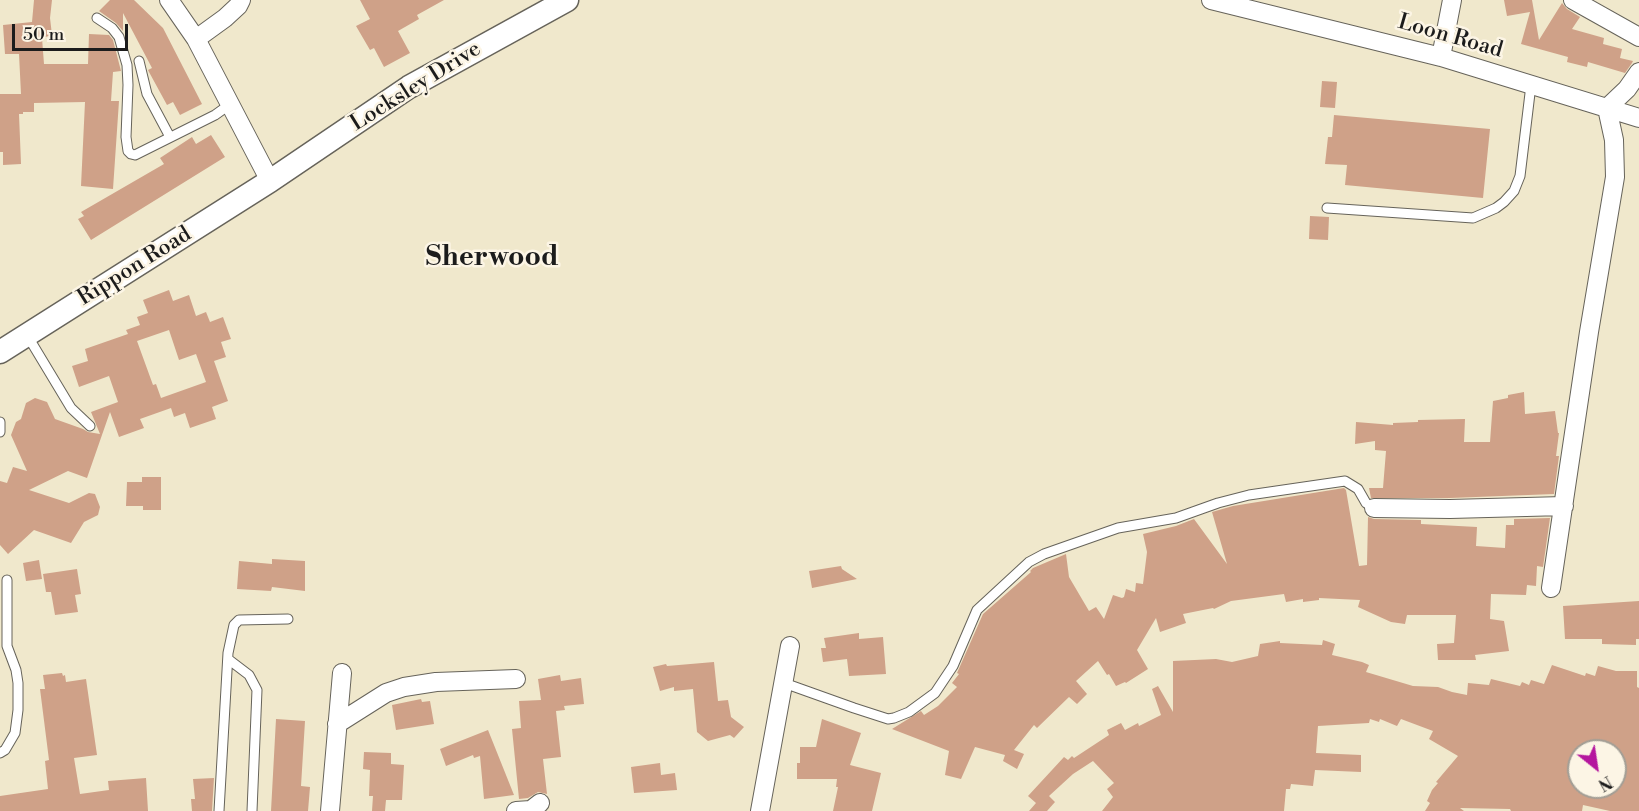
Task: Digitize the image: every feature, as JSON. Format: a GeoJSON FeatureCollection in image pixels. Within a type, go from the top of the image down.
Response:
{"type":"FeatureCollection","features":[{"type":"Feature","properties":{"kind":"street"},"geometry":{"type":"LineString","coordinates":[[169,0],[196,39],[270,181]]}},
{"type":"Feature","properties":{"kind":"street"},"geometry":{"type":"LineString","coordinates":[[196,39],[225,18],[241,0]]}},
{"type":"Feature","properties":{"kind":"street","name":"Locksley Drive"},"geometry":{"type":"LineString","coordinates":[[270,181],[409,87],[567,0]]}},
{"type":"Feature","properties":{"kind":"street","name":"Loon Road"},"geometry":{"type":"LineString","coordinates":[[1211,0],[1440,57],[1639,118]]}},
{"type":"Feature","properties":{"kind":"street"},"geometry":{"type":"LineString","coordinates":[[1440,57],[1452,0]]}},
{"type":"Feature","properties":{"kind":"street"},"geometry":{"type":"LineString","coordinates":[[1573,0],[1639,37]]}},
{"type":"Feature","properties":{"kind":"street"},"geometry":{"type":"LineString","coordinates":[[1551,588],[1588,332],[1615,177],[1615,149],[1607,108],[1627,89],[1639,72]]}},
{"type":"Feature","properties":{"kind":"street","name":"Rippon Road"},"geometry":{"type":"LineString","coordinates":[[0,352],[270,181]]}},
{"type":"Feature","properties":{"kind":"street"},"geometry":{"type":"LineString","coordinates":[[1374,508],[1564,506]]}},
{"type":"Feature","properties":{"kind":"street"},"geometry":{"type":"LineString","coordinates":[[760,811],[790,646]]}},
{"type":"Feature","properties":{"kind":"street"},"geometry":{"type":"LineString","coordinates":[[330,811],[342,673]]}},
{"type":"Feature","properties":{"kind":"street"},"geometry":{"type":"LineString","coordinates":[[337,724],[386,693],[404,687],[436,682],[516,680]]}},
{"type":"Feature","properties":{"kind":"street"},"geometry":{"type":"LineString","coordinates":[[516,811],[531,810],[540,803]]}},
{"type":"Feature","properties":{"kind":"lane"},"geometry":{"type":"LineString","coordinates":[[97,18],[112,28],[119,37],[127,65],[129,85],[126,137],[128,151],[135,155],[215,115],[229,105]]}},
{"type":"Feature","properties":{"kind":"lane"},"geometry":{"type":"LineString","coordinates":[[139,61],[147,94],[170,137]]}},
{"type":"Feature","properties":{"kind":"lane"},"geometry":{"type":"LineString","coordinates":[[1327,208],[1473,218],[1496,207],[1514,191],[1520,176],[1531,85]]}},
{"type":"Feature","properties":{"kind":"lane"},"geometry":{"type":"LineString","coordinates":[[27,335],[71,408],[90,426]]}},
{"type":"Feature","properties":{"kind":"lane"},"geometry":{"type":"LineString","coordinates":[[0,422],[0,432]]}},
{"type":"Feature","properties":{"kind":"lane"},"geometry":{"type":"LineString","coordinates":[[784,683],[877,715],[894,718],[909,712],[935,693],[953,666],[977,610],[1029,562],[1044,554],[1118,528],[1176,518],[1249,495],[1334,483],[1345,482],[1358,489],[1366,503],[1374,508]]}},
{"type":"Feature","properties":{"kind":"lane"},"geometry":{"type":"LineString","coordinates":[[0,753],[15,733],[18,710],[16,670],[8,646],[7,580]]}},
{"type":"Feature","properties":{"kind":"lane"},"geometry":{"type":"LineString","coordinates":[[219,811],[228,659],[234,625],[236,622],[288,620]]}},
{"type":"Feature","properties":{"kind":"lane"},"geometry":{"type":"LineString","coordinates":[[228,659],[249,675],[258,690],[252,811]]}},
{"type":"Feature","properties":{"kind":"building"},"geometry":{"type":"Polygon","coordinates":[[[34,0],[52,0],[50,18],[52,35],[42,38],[44,64],[88,64],[89,34],[109,35],[113,40],[121,71],[113,72],[111,101],[119,101],[113,189],[81,186],[85,102],[34,103],[34,112],[19,114],[21,164],[3,165],[3,152],[0,152],[0,94],[21,94],[19,54],[5,54],[3,25],[32,22],[34,0]]]}},
{"type":"Feature","properties":{"kind":"building"},"geometry":{"type":"Polygon","coordinates":[[[110,0],[134,0],[163,28],[202,104],[180,115],[173,102],[167,105],[148,70],[152,68],[123,13],[123,31],[99,11],[110,0]]]}},
{"type":"Feature","properties":{"kind":"building"},"geometry":{"type":"Polygon","coordinates":[[[360,0],[444,0],[417,15],[419,19],[398,31],[410,53],[384,67],[374,48],[370,50],[356,26],[370,19],[360,0]]]}},
{"type":"Feature","properties":{"kind":"building"},"geometry":{"type":"Polygon","coordinates":[[[1504,0],[1532,0],[1539,40],[1562,3],[1580,17],[1572,29],[1604,38],[1603,44],[1622,49],[1620,58],[1633,61],[1625,73],[1588,62],[1587,67],[1567,62],[1568,57],[1521,44],[1530,12],[1507,16],[1504,0]]]}},
{"type":"Feature","properties":{"kind":"building"},"geometry":{"type":"Polygon","coordinates":[[[1322,81],[1337,82],[1335,108],[1320,107],[1322,81]]]}},
{"type":"Feature","properties":{"kind":"building"},"geometry":{"type":"Polygon","coordinates":[[[1334,115],[1490,129],[1483,198],[1345,185],[1347,165],[1325,164],[1328,137],[1332,137],[1334,115]]]}},
{"type":"Feature","properties":{"kind":"building"},"geometry":{"type":"Polygon","coordinates":[[[211,135],[225,157],[91,240],[78,219],[84,216],[81,212],[164,164],[160,158],[192,137],[196,144],[211,135]]]}},
{"type":"Feature","properties":{"kind":"building"},"geometry":{"type":"Polygon","coordinates":[[[1310,216],[1329,217],[1328,240],[1309,239],[1310,216]]]}},
{"type":"Feature","properties":{"kind":"building"},"geometry":{"type":"Polygon","coordinates":[[[169,290],[173,301],[189,295],[196,316],[206,312],[210,322],[223,317],[231,339],[221,342],[226,357],[214,361],[228,401],[212,407],[216,419],[190,428],[185,413],[174,417],[171,408],[140,419],[144,428],[119,437],[110,412],[87,478],[68,471],[29,490],[69,503],[89,493],[95,494],[100,507],[98,515],[84,522],[71,543],[34,530],[8,554],[0,545],[0,481],[7,483],[13,467],[27,471],[11,435],[16,422],[21,419],[26,403],[35,398],[47,402],[55,419],[88,432],[100,434],[91,412],[118,402],[109,376],[79,387],[72,366],[88,361],[85,349],[128,334],[126,330],[140,325],[137,317],[148,313],[143,300],[169,290]],[[169,330],[137,341],[153,385],[156,384],[161,398],[206,382],[196,354],[179,360],[169,330]]]}},
{"type":"Feature","properties":{"kind":"building"},"geometry":{"type":"Polygon","coordinates":[[[1524,392],[1525,414],[1555,411],[1559,433],[1556,456],[1559,456],[1554,494],[1371,498],[1369,488],[1383,488],[1386,451],[1375,450],[1375,441],[1355,444],[1356,422],[1393,425],[1393,423],[1418,422],[1418,420],[1465,419],[1464,442],[1490,442],[1493,401],[1524,392]]]}},
{"type":"Feature","properties":{"kind":"building"},"geometry":{"type":"Polygon","coordinates":[[[142,477],[161,477],[161,510],[143,510],[143,506],[126,506],[127,482],[142,482],[142,477]]]}},
{"type":"Feature","properties":{"kind":"building"},"geometry":{"type":"Polygon","coordinates":[[[1344,488],[1359,566],[1367,565],[1368,517],[1421,520],[1421,524],[1477,527],[1476,546],[1505,548],[1506,525],[1514,525],[1514,519],[1550,518],[1543,567],[1537,566],[1536,586],[1527,585],[1526,595],[1491,594],[1490,619],[1504,621],[1509,651],[1475,655],[1476,660],[1438,660],[1437,644],[1454,643],[1456,615],[1407,615],[1405,624],[1391,622],[1358,607],[1360,600],[1319,598],[1319,600],[1303,602],[1303,599],[1286,602],[1284,594],[1231,601],[1214,609],[1183,614],[1186,623],[1160,632],[1156,618],[1137,650],[1148,669],[1126,683],[1116,686],[1098,661],[1076,681],[1087,694],[1077,704],[1069,697],[1037,728],[1034,725],[1014,750],[1024,754],[1017,769],[1003,761],[1005,755],[975,747],[961,779],[945,775],[949,751],[892,729],[921,711],[924,715],[938,706],[957,687],[952,683],[959,674],[957,673],[983,614],[1033,568],[1066,554],[1069,577],[1089,611],[1096,607],[1104,619],[1113,595],[1122,598],[1126,589],[1135,592],[1136,583],[1143,584],[1147,552],[1143,534],[1194,519],[1227,564],[1212,512],[1233,506],[1344,488]]]}},
{"type":"Feature","properties":{"kind":"building"},"geometry":{"type":"Polygon","coordinates":[[[272,559],[305,561],[305,591],[272,587],[271,591],[237,589],[239,561],[272,564],[272,559]]]}},
{"type":"Feature","properties":{"kind":"building"},"geometry":{"type":"Polygon","coordinates":[[[39,560],[42,579],[26,581],[23,563],[39,560]]]}},
{"type":"Feature","properties":{"kind":"building"},"geometry":{"type":"Polygon","coordinates":[[[841,566],[857,579],[812,588],[809,571],[841,566]]]}},
{"type":"Feature","properties":{"kind":"building"},"geometry":{"type":"Polygon","coordinates":[[[77,569],[81,594],[75,595],[78,612],[55,615],[51,592],[46,592],[43,574],[77,569]]]}},
{"type":"Feature","properties":{"kind":"building"},"geometry":{"type":"Polygon","coordinates":[[[1639,601],[1639,639],[1636,639],[1636,645],[1602,644],[1602,639],[1565,639],[1563,606],[1639,601]]]}},
{"type":"Feature","properties":{"kind":"building"},"geometry":{"type":"Polygon","coordinates":[[[859,633],[859,639],[883,637],[886,674],[849,676],[847,659],[823,662],[821,648],[826,648],[824,638],[859,633]]]}},
{"type":"Feature","properties":{"kind":"building"},"geometry":{"type":"Polygon","coordinates":[[[1323,640],[1335,644],[1332,655],[1369,665],[1366,672],[1413,686],[1438,687],[1467,695],[1468,683],[1489,685],[1491,679],[1520,686],[1522,682],[1529,685],[1531,680],[1544,684],[1552,665],[1585,676],[1586,673],[1595,676],[1598,666],[1616,671],[1637,671],[1639,811],[1610,811],[1583,805],[1582,811],[1460,808],[1464,811],[1425,811],[1430,803],[1427,801],[1432,790],[1438,783],[1436,782],[1458,756],[1429,739],[1433,731],[1401,719],[1397,726],[1380,719],[1379,722],[1370,719],[1369,723],[1318,726],[1316,753],[1361,755],[1361,772],[1315,770],[1313,786],[1291,784],[1290,789],[1286,789],[1284,811],[1102,811],[1113,797],[1107,789],[1114,783],[1093,761],[1073,774],[1049,796],[1055,802],[1047,811],[1029,811],[1036,803],[1028,796],[1064,757],[1068,760],[1072,756],[1074,758],[1109,735],[1107,730],[1121,723],[1125,730],[1161,715],[1152,689],[1158,686],[1173,712],[1173,661],[1216,659],[1232,662],[1258,656],[1260,644],[1280,641],[1280,643],[1322,645],[1323,640]]]}},
{"type":"Feature","properties":{"kind":"building"},"geometry":{"type":"Polygon","coordinates":[[[714,662],[718,701],[728,700],[731,717],[744,727],[734,738],[730,735],[708,741],[697,732],[693,689],[674,691],[674,687],[660,691],[653,667],[666,664],[667,666],[714,662]]]}},
{"type":"Feature","properties":{"kind":"building"},"geometry":{"type":"Polygon","coordinates":[[[62,673],[63,676],[65,675],[66,682],[86,679],[97,755],[74,758],[80,794],[109,790],[108,781],[146,778],[148,811],[0,811],[0,796],[48,789],[45,761],[49,760],[40,689],[45,689],[43,675],[62,673]]]}},
{"type":"Feature","properties":{"kind":"building"},"geometry":{"type":"Polygon","coordinates":[[[560,675],[561,681],[581,678],[584,704],[564,706],[565,710],[556,711],[561,757],[543,759],[547,794],[538,792],[528,798],[519,799],[512,729],[521,728],[519,701],[541,700],[538,679],[560,675]]]}},
{"type":"Feature","properties":{"kind":"building"},"geometry":{"type":"Polygon","coordinates":[[[421,699],[422,702],[430,701],[434,724],[396,730],[392,705],[421,699]]]}},
{"type":"Feature","properties":{"kind":"building"},"geometry":{"type":"Polygon","coordinates":[[[276,719],[305,721],[301,786],[310,787],[308,811],[271,811],[276,719]]]}},
{"type":"Feature","properties":{"kind":"building"},"geometry":{"type":"Polygon","coordinates":[[[822,719],[861,733],[850,765],[881,773],[872,811],[833,811],[838,787],[836,787],[837,779],[797,779],[800,747],[816,747],[822,719]]]}},
{"type":"Feature","properties":{"kind":"building"},"geometry":{"type":"Polygon","coordinates":[[[488,730],[514,795],[484,799],[480,756],[474,758],[473,755],[446,766],[440,749],[488,730]]]}},
{"type":"Feature","properties":{"kind":"building"},"geometry":{"type":"Polygon","coordinates":[[[364,752],[391,753],[391,764],[404,765],[402,800],[386,800],[385,811],[372,811],[373,796],[369,796],[370,770],[363,769],[364,752]]]}},
{"type":"Feature","properties":{"kind":"building"},"geometry":{"type":"Polygon","coordinates":[[[660,763],[661,775],[675,773],[677,790],[634,793],[631,767],[660,763]]]}},
{"type":"Feature","properties":{"kind":"building"},"geometry":{"type":"Polygon","coordinates":[[[214,778],[212,811],[192,811],[191,799],[195,799],[193,779],[214,778]]]}},
{"type":"Feature","properties":{"kind":"district","name":"Sherwood"},"geometry":{"type":"Point","coordinates":[492,258]}}]}
